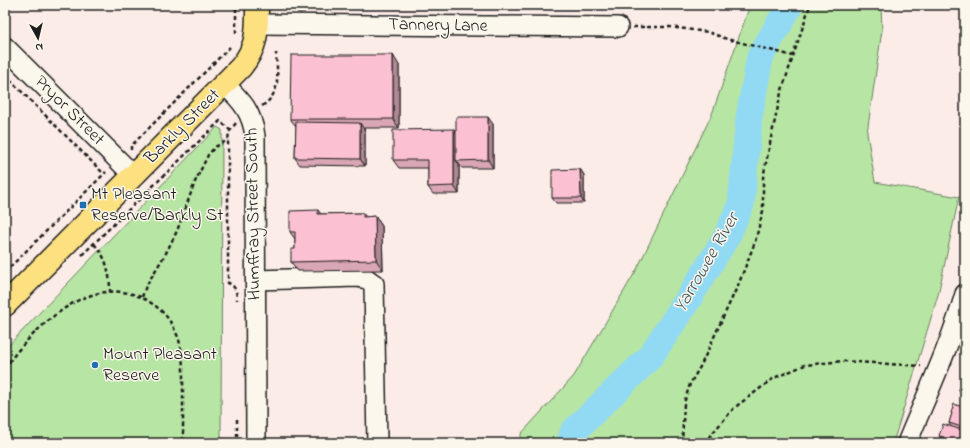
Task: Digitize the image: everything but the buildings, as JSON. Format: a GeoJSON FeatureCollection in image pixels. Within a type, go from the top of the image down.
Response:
{"type":"FeatureCollection","features":[{"type":"Feature","properties":{"kind":"main road"},"geometry":{"type":"LineString","coordinates":[[225,85],[252,52],[256,39],[250,12]]}},
{"type":"Feature","properties":{"kind":"main road","name":"Barkly Street"},"geometry":{"type":"LineString","coordinates":[[10,312],[126,168],[225,85]]}},
{"type":"Feature","properties":{"kind":"street","name":"Tannery Lane"},"geometry":{"type":"LineString","coordinates":[[250,12],[618,27]]}},
{"type":"Feature","properties":{"kind":"street","name":"Pryor Street"},"geometry":{"type":"LineString","coordinates":[[5,47],[126,168]]}},
{"type":"Feature","properties":{"kind":"street","name":"Humffray Street South"},"geometry":{"type":"LineString","coordinates":[[225,85],[242,102],[250,114],[255,136],[256,443]]}},
{"type":"Feature","properties":{"kind":"street"},"geometry":{"type":"LineString","coordinates":[[256,280],[357,277],[367,279],[374,284],[377,443]]}},
{"type":"Feature","properties":{"kind":"street"},"geometry":{"type":"LineString","coordinates":[[907,443],[940,367],[957,322],[965,294]]}},
{"type":"Feature","properties":{"kind":"path"},"geometry":{"type":"LineString","coordinates":[[682,443],[684,404],[690,384],[701,365],[739,283],[755,242],[762,211],[763,178],[781,93],[810,5]]}},
{"type":"Feature","properties":{"kind":"path"},"geometry":{"type":"LineString","coordinates":[[236,40],[250,12]]}},
{"type":"Feature","properties":{"kind":"path"},"geometry":{"type":"LineString","coordinates":[[618,27],[670,27],[708,32],[727,39],[793,56]]}},
{"type":"Feature","properties":{"kind":"path"},"geometry":{"type":"LineString","coordinates":[[5,272],[104,174],[126,168],[131,146],[234,44]]}},
{"type":"Feature","properties":{"kind":"path"},"geometry":{"type":"LineString","coordinates":[[237,305],[235,289],[233,285],[228,282],[228,140],[230,130],[239,120],[269,101],[275,92],[277,79],[276,53]]}},
{"type":"Feature","properties":{"kind":"path"},"geometry":{"type":"LineString","coordinates":[[5,75],[104,174]]}},
{"type":"Feature","properties":{"kind":"path"},"geometry":{"type":"LineString","coordinates":[[78,260],[220,121],[230,130]]}},
{"type":"Feature","properties":{"kind":"path"},"geometry":{"type":"LineString","coordinates":[[142,297],[146,286],[166,253],[177,231],[194,182],[208,155],[215,147],[228,140]]}},
{"type":"Feature","properties":{"kind":"path"},"geometry":{"type":"LineString","coordinates":[[91,242],[103,256],[108,268],[110,292]]}},
{"type":"Feature","properties":{"kind":"path"},"geometry":{"type":"LineString","coordinates":[[5,368],[21,348],[56,315],[88,296],[110,292],[142,297],[164,312],[170,320],[178,338],[182,360],[183,443]]}},
{"type":"Feature","properties":{"kind":"path"},"geometry":{"type":"LineString","coordinates":[[5,328],[10,312]]}},
{"type":"Feature","properties":{"kind":"path"},"geometry":{"type":"LineString","coordinates":[[704,443],[734,408],[774,378],[805,365],[842,361],[940,367]]}},
{"type":"Feature","properties":{"kind":"path"},"geometry":{"type":"LineString","coordinates":[[237,412],[238,443]]}},
{"type":"Feature","properties":{"kind":"green space"},"geometry":{"type":"Polygon","coordinates":[[[750,5],[881,5],[882,30],[867,133],[875,182],[959,197],[938,295],[893,443],[521,443],[521,434],[574,376],[637,269],[712,114],[750,5]]]}},
{"type":"Feature","properties":{"kind":"green space","name":"Mount Pleasant Reserve"},"geometry":{"type":"Polygon","coordinates":[[[217,127],[222,130],[221,443],[5,443],[5,349],[217,127]]]}},
{"type":"Feature","properties":{"kind":"waterway","name":"Yarrowee River"},"geometry":{"type":"LineString","coordinates":[[570,443],[573,432],[650,357],[689,298],[727,236],[741,204],[749,118],[760,57],[790,5]]}},
{"type":"Feature","properties":{"kind":"place","name":"Mt Pleasant Reserve/Barkly St"},"geometry":{"type":"Point","coordinates":[83,205]}},
{"type":"Feature","properties":{"kind":"place","name":"Mount Pleasant Reserve"},"geometry":{"type":"Point","coordinates":[95,365]}}]}
